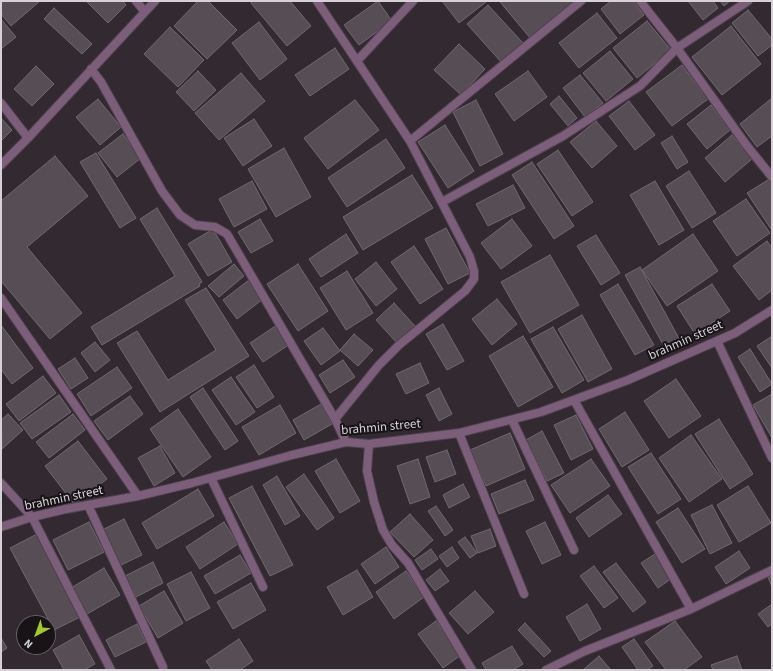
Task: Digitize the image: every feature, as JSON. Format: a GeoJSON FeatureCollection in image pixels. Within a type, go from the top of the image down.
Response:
{"type":"FeatureCollection","features":[{"type":"Feature","properties":{"kind":"street"},"geometry":{"type":"LineString","coordinates":[[136,1],[145,12]]}},
{"type":"Feature","properties":{"kind":"street"},"geometry":{"type":"LineString","coordinates":[[1,164],[28,138],[155,1]]}},
{"type":"Feature","properties":{"kind":"street"},"geometry":{"type":"LineString","coordinates":[[317,1],[410,141],[470,257],[474,271],[474,279],[465,291],[394,350],[379,365],[335,419]]}},
{"type":"Feature","properties":{"kind":"street"},"geometry":{"type":"LineString","coordinates":[[357,61],[413,1]]}},
{"type":"Feature","properties":{"kind":"street"},"geometry":{"type":"LineString","coordinates":[[410,141],[581,1]]}},
{"type":"Feature","properties":{"kind":"street"},"geometry":{"type":"LineString","coordinates":[[640,1],[747,146],[772,177]]}},
{"type":"Feature","properties":{"kind":"street"},"geometry":{"type":"LineString","coordinates":[[442,202],[562,136],[640,86],[676,48],[748,1]]}},
{"type":"Feature","properties":{"kind":"street"},"geometry":{"type":"LineString","coordinates":[[91,69],[101,82],[162,191],[180,215],[195,225],[215,226],[227,234],[335,419],[346,442]]}},
{"type":"Feature","properties":{"kind":"street"},"geometry":{"type":"LineString","coordinates":[[1,103],[28,138]]}},
{"type":"Feature","properties":{"kind":"street"},"geometry":{"type":"LineString","coordinates":[[1,298],[138,496]]}},
{"type":"Feature","properties":{"kind":"street","name":"brahmin street"},"geometry":{"type":"LineString","coordinates":[[1,526],[32,517],[138,496],[346,442],[369,444],[459,433],[541,412],[628,380],[717,341],[735,333],[772,310]]}},
{"type":"Feature","properties":{"kind":"street"},"geometry":{"type":"LineString","coordinates":[[717,341],[772,458]]}},
{"type":"Feature","properties":{"kind":"street"},"geometry":{"type":"LineString","coordinates":[[574,400],[690,609]]}},
{"type":"Feature","properties":{"kind":"street"},"geometry":{"type":"LineString","coordinates":[[512,420],[574,550]]}},
{"type":"Feature","properties":{"kind":"street"},"geometry":{"type":"LineString","coordinates":[[459,433],[524,594]]}},
{"type":"Feature","properties":{"kind":"street"},"geometry":{"type":"LineString","coordinates":[[369,444],[367,471],[374,502],[383,530],[392,545],[408,563],[472,670]]}},
{"type":"Feature","properties":{"kind":"street"},"geometry":{"type":"LineString","coordinates":[[211,478],[263,587]]}},
{"type":"Feature","properties":{"kind":"street"},"geometry":{"type":"LineString","coordinates":[[1,483],[32,517],[111,670]]}},
{"type":"Feature","properties":{"kind":"street"},"geometry":{"type":"LineString","coordinates":[[88,505],[163,667]]}},
{"type":"Feature","properties":{"kind":"street"},"geometry":{"type":"LineString","coordinates":[[546,670],[585,651],[690,609],[772,570]]}},
{"type":"Feature","properties":{"kind":"building"},"geometry":{"type":"Polygon","coordinates":[[[1,1],[40,1],[11,26],[1,14],[1,1]]]}},
{"type":"Feature","properties":{"kind":"building"},"geometry":{"type":"Polygon","coordinates":[[[86,1],[123,1],[126,5],[108,23],[86,1]]]}},
{"type":"Feature","properties":{"kind":"building"},"geometry":{"type":"Polygon","coordinates":[[[198,1],[208,1],[237,30],[207,59],[174,26],[198,1]]]}},
{"type":"Feature","properties":{"kind":"building"},"geometry":{"type":"Polygon","coordinates":[[[252,1],[290,1],[311,26],[287,46],[251,3],[252,1]]]}},
{"type":"Feature","properties":{"kind":"building"},"geometry":{"type":"Polygon","coordinates":[[[378,1],[392,21],[359,45],[344,25],[378,1]]]}},
{"type":"Feature","properties":{"kind":"building"},"geometry":{"type":"Polygon","coordinates":[[[442,1],[486,1],[486,2],[459,23],[442,1]]]}},
{"type":"Feature","properties":{"kind":"building"},"geometry":{"type":"Polygon","coordinates":[[[576,1],[531,39],[500,2],[576,1]]]}},
{"type":"Feature","properties":{"kind":"building"},"geometry":{"type":"Polygon","coordinates":[[[611,1],[633,1],[644,15],[620,34],[601,9],[611,1]]]}},
{"type":"Feature","properties":{"kind":"building"},"geometry":{"type":"Polygon","coordinates":[[[688,1],[713,1],[718,8],[703,20],[688,1]]]}},
{"type":"Feature","properties":{"kind":"building"},"geometry":{"type":"Polygon","coordinates":[[[720,1],[730,1],[724,6],[720,1]]]}},
{"type":"Feature","properties":{"kind":"building"},"geometry":{"type":"Polygon","coordinates":[[[488,5],[523,43],[502,63],[467,24],[488,5]]]}},
{"type":"Feature","properties":{"kind":"building"},"geometry":{"type":"Polygon","coordinates":[[[54,8],[92,44],[82,54],[44,19],[54,8]]]}},
{"type":"Feature","properties":{"kind":"building"},"geometry":{"type":"Polygon","coordinates":[[[748,10],[772,39],[772,45],[758,56],[732,23],[748,10]]]}},
{"type":"Feature","properties":{"kind":"building"},"geometry":{"type":"Polygon","coordinates":[[[597,13],[617,38],[579,68],[559,43],[597,13]]]}},
{"type":"Feature","properties":{"kind":"building"},"geometry":{"type":"Polygon","coordinates":[[[1,19],[16,37],[1,49],[1,19]]]}},
{"type":"Feature","properties":{"kind":"building"},"geometry":{"type":"Polygon","coordinates":[[[647,21],[671,50],[637,78],[613,48],[647,21]]]}},
{"type":"Feature","properties":{"kind":"building"},"geometry":{"type":"Polygon","coordinates":[[[259,22],[287,59],[260,80],[232,43],[259,22]]]}},
{"type":"Feature","properties":{"kind":"building"},"geometry":{"type":"Polygon","coordinates":[[[731,26],[761,64],[722,95],[692,57],[731,26]]]}},
{"type":"Feature","properties":{"kind":"building"},"geometry":{"type":"Polygon","coordinates":[[[170,27],[204,60],[178,87],[144,54],[170,27]]]}},
{"type":"Feature","properties":{"kind":"building"},"geometry":{"type":"Polygon","coordinates":[[[459,44],[485,69],[461,95],[434,70],[459,44]]]}},
{"type":"Feature","properties":{"kind":"building"},"geometry":{"type":"Polygon","coordinates":[[[335,48],[349,69],[310,96],[295,75],[335,48]]]}},
{"type":"Feature","properties":{"kind":"building"},"geometry":{"type":"Polygon","coordinates":[[[610,51],[633,79],[606,101],[583,73],[610,51]]]}},
{"type":"Feature","properties":{"kind":"building"},"geometry":{"type":"Polygon","coordinates":[[[682,65],[708,99],[672,126],[646,92],[682,65]]]}},
{"type":"Feature","properties":{"kind":"building"},"geometry":{"type":"Polygon","coordinates":[[[36,66],[54,84],[32,106],[14,89],[36,66]]]}},
{"type":"Feature","properties":{"kind":"building"},"geometry":{"type":"Polygon","coordinates":[[[198,71],[216,90],[194,111],[176,92],[198,71]]]}},
{"type":"Feature","properties":{"kind":"building"},"geometry":{"type":"Polygon","coordinates":[[[528,71],[547,97],[514,121],[495,94],[528,71]]]}},
{"type":"Feature","properties":{"kind":"building"},"geometry":{"type":"Polygon","coordinates":[[[241,73],[265,101],[219,140],[195,113],[241,73]]]}},
{"type":"Feature","properties":{"kind":"building"},"geometry":{"type":"Polygon","coordinates":[[[580,75],[603,103],[585,117],[563,88],[580,75]]]}},
{"type":"Feature","properties":{"kind":"building"},"geometry":{"type":"Polygon","coordinates":[[[559,96],[577,118],[568,126],[550,104],[559,96]]]}},
{"type":"Feature","properties":{"kind":"building"},"geometry":{"type":"Polygon","coordinates":[[[772,98],[772,136],[757,147],[740,124],[772,98]]]}},
{"type":"Feature","properties":{"kind":"building"},"geometry":{"type":"Polygon","coordinates":[[[98,99],[121,127],[100,145],[76,117],[98,99]]]}},
{"type":"Feature","properties":{"kind":"building"},"geometry":{"type":"Polygon","coordinates":[[[355,100],[379,130],[328,169],[304,138],[355,100]]]}},
{"type":"Feature","properties":{"kind":"building"},"geometry":{"type":"Polygon","coordinates":[[[476,100],[503,154],[480,166],[453,112],[476,100]]]}},
{"type":"Feature","properties":{"kind":"building"},"geometry":{"type":"Polygon","coordinates":[[[629,101],[655,135],[635,150],[609,116],[629,101]]]}},
{"type":"Feature","properties":{"kind":"building"},"geometry":{"type":"Polygon","coordinates":[[[711,105],[730,130],[707,149],[687,124],[711,105]]]}},
{"type":"Feature","properties":{"kind":"building"},"geometry":{"type":"Polygon","coordinates":[[[1,118],[12,130],[1,141],[1,118]]]}},
{"type":"Feature","properties":{"kind":"building"},"geometry":{"type":"Polygon","coordinates":[[[254,119],[272,146],[243,166],[224,138],[254,119]]]}},
{"type":"Feature","properties":{"kind":"building"},"geometry":{"type":"Polygon","coordinates":[[[596,121],[617,146],[592,168],[570,142],[596,121]]]}},
{"type":"Feature","properties":{"kind":"building"},"geometry":{"type":"Polygon","coordinates":[[[445,125],[474,171],[448,188],[418,142],[445,125]]]}},
{"type":"Feature","properties":{"kind":"building"},"geometry":{"type":"Polygon","coordinates":[[[123,134],[141,158],[117,177],[98,153],[123,134]]]}},
{"type":"Feature","properties":{"kind":"building"},"geometry":{"type":"Polygon","coordinates":[[[732,135],[752,159],[725,182],[705,158],[732,135]]]}},
{"type":"Feature","properties":{"kind":"building"},"geometry":{"type":"Polygon","coordinates":[[[672,136],[688,162],[677,169],[661,143],[672,136]]]}},
{"type":"Feature","properties":{"kind":"building"},"geometry":{"type":"Polygon","coordinates":[[[386,139],[405,168],[347,207],[328,178],[386,139]]]}},
{"type":"Feature","properties":{"kind":"building"},"geometry":{"type":"Polygon","coordinates":[[[284,148],[311,197],[276,217],[248,169],[284,148]]]}},
{"type":"Feature","properties":{"kind":"building"},"geometry":{"type":"Polygon","coordinates":[[[558,150],[593,202],[572,216],[537,164],[558,150]]]}},
{"type":"Feature","properties":{"kind":"building"},"geometry":{"type":"Polygon","coordinates":[[[96,153],[136,218],[120,228],[80,162],[96,153]]]}},
{"type":"Feature","properties":{"kind":"building"},"geometry":{"type":"Polygon","coordinates":[[[55,156],[88,196],[27,247],[82,313],[50,339],[1,281],[1,201],[55,156]]]}},
{"type":"Feature","properties":{"kind":"building"},"geometry":{"type":"Polygon","coordinates":[[[532,162],[574,226],[554,239],[512,175],[532,162]]]}},
{"type":"Feature","properties":{"kind":"building"},"geometry":{"type":"Polygon","coordinates":[[[689,171],[716,213],[692,228],[666,186],[689,171]]]}},
{"type":"Feature","properties":{"kind":"building"},"geometry":{"type":"Polygon","coordinates":[[[412,175],[433,208],[363,250],[343,217],[412,175]]]}},
{"type":"Feature","properties":{"kind":"building"},"geometry":{"type":"Polygon","coordinates":[[[771,178],[772,180],[772,229],[747,193],[771,178]]]}},
{"type":"Feature","properties":{"kind":"building"},"geometry":{"type":"Polygon","coordinates":[[[252,181],[267,209],[234,227],[219,199],[252,181]]]}},
{"type":"Feature","properties":{"kind":"building"},"geometry":{"type":"Polygon","coordinates":[[[655,181],[684,230],[659,245],[630,195],[655,181]]]}},
{"type":"Feature","properties":{"kind":"building"},"geometry":{"type":"Polygon","coordinates":[[[513,185],[525,208],[488,226],[476,204],[513,185]]]}},
{"type":"Feature","properties":{"kind":"building"},"geometry":{"type":"Polygon","coordinates":[[[746,199],[770,233],[737,256],[713,221],[746,199]]]}},
{"type":"Feature","properties":{"kind":"building"},"geometry":{"type":"Polygon","coordinates":[[[157,208],[202,282],[199,284],[200,286],[102,345],[91,327],[175,276],[140,219],[157,208]]]}},
{"type":"Feature","properties":{"kind":"building"},"geometry":{"type":"Polygon","coordinates":[[[260,219],[273,241],[251,253],[238,232],[260,219]]]}},
{"type":"Feature","properties":{"kind":"building"},"geometry":{"type":"Polygon","coordinates":[[[512,219],[532,246],[501,269],[481,243],[512,219]]]}},
{"type":"Feature","properties":{"kind":"building"},"geometry":{"type":"Polygon","coordinates":[[[446,228],[470,273],[448,284],[425,239],[446,228]]]}},
{"type":"Feature","properties":{"kind":"building"},"geometry":{"type":"Polygon","coordinates":[[[213,229],[232,262],[208,276],[188,244],[213,229]]]}},
{"type":"Feature","properties":{"kind":"building"},"geometry":{"type":"Polygon","coordinates":[[[346,234],[358,253],[321,277],[309,259],[346,234]]]}},
{"type":"Feature","properties":{"kind":"building"},"geometry":{"type":"Polygon","coordinates":[[[693,234],[718,271],[667,306],[642,270],[693,234]]]}},
{"type":"Feature","properties":{"kind":"building"},"geometry":{"type":"Polygon","coordinates":[[[596,235],[620,273],[601,285],[577,246],[596,235]]]}},
{"type":"Feature","properties":{"kind":"building"},"geometry":{"type":"Polygon","coordinates":[[[767,241],[772,248],[772,290],[759,300],[733,266],[767,241]]]}},
{"type":"Feature","properties":{"kind":"building"},"geometry":{"type":"Polygon","coordinates":[[[414,246],[443,289],[420,304],[391,262],[414,246]]]}},
{"type":"Feature","properties":{"kind":"building"},"geometry":{"type":"Polygon","coordinates":[[[550,255],[579,305],[530,333],[501,282],[550,255]]]}},
{"type":"Feature","properties":{"kind":"building"},"geometry":{"type":"Polygon","coordinates":[[[376,262],[397,289],[376,306],[355,279],[376,262]]]}},
{"type":"Feature","properties":{"kind":"building"},"geometry":{"type":"Polygon","coordinates":[[[234,264],[244,276],[219,297],[208,286],[234,264]]]}},
{"type":"Feature","properties":{"kind":"building"},"geometry":{"type":"Polygon","coordinates":[[[298,264],[328,311],[298,331],[267,284],[298,264]]]}},
{"type":"Feature","properties":{"kind":"building"},"geometry":{"type":"Polygon","coordinates":[[[640,267],[681,342],[666,350],[625,275],[640,267]]]}},
{"type":"Feature","properties":{"kind":"building"},"geometry":{"type":"Polygon","coordinates":[[[347,271],[373,313],[346,330],[320,288],[347,271]]]}},
{"type":"Feature","properties":{"kind":"building"},"geometry":{"type":"Polygon","coordinates":[[[249,280],[263,299],[237,319],[223,300],[249,280]]]}},
{"type":"Feature","properties":{"kind":"building"},"geometry":{"type":"Polygon","coordinates":[[[618,284],[654,345],[635,355],[600,295],[618,284]]]}},
{"type":"Feature","properties":{"kind":"building"},"geometry":{"type":"Polygon","coordinates":[[[712,284],[730,311],[695,334],[677,306],[712,284]]]}},
{"type":"Feature","properties":{"kind":"building"},"geometry":{"type":"Polygon","coordinates":[[[206,288],[249,356],[160,412],[117,343],[137,331],[168,380],[216,350],[185,300],[206,288]]]}},
{"type":"Feature","properties":{"kind":"building"},"geometry":{"type":"Polygon","coordinates":[[[497,299],[517,324],[492,345],[472,319],[497,299]]]}},
{"type":"Feature","properties":{"kind":"building"},"geometry":{"type":"Polygon","coordinates":[[[394,303],[415,326],[397,343],[376,320],[394,303]]]}},
{"type":"Feature","properties":{"kind":"building"},"geometry":{"type":"Polygon","coordinates":[[[582,315],[612,369],[588,382],[558,329],[582,315]]]}},
{"type":"Feature","properties":{"kind":"building"},"geometry":{"type":"Polygon","coordinates":[[[443,324],[464,361],[447,370],[426,334],[443,324]]]}},
{"type":"Feature","properties":{"kind":"building"},"geometry":{"type":"Polygon","coordinates":[[[1,325],[33,368],[12,384],[1,369],[1,325]]]}},
{"type":"Feature","properties":{"kind":"building"},"geometry":{"type":"Polygon","coordinates":[[[277,325],[290,344],[263,362],[250,343],[277,325]]]}},
{"type":"Feature","properties":{"kind":"building"},"geometry":{"type":"Polygon","coordinates":[[[553,327],[584,380],[562,393],[531,339],[553,327]]]}},
{"type":"Feature","properties":{"kind":"building"},"geometry":{"type":"Polygon","coordinates":[[[323,328],[340,351],[321,365],[304,341],[323,328]]]}},
{"type":"Feature","properties":{"kind":"building"},"geometry":{"type":"Polygon","coordinates":[[[354,334],[373,350],[358,366],[340,350],[354,334]]]}},
{"type":"Feature","properties":{"kind":"building"},"geometry":{"type":"Polygon","coordinates":[[[523,336],[553,387],[518,407],[489,356],[523,336]]]}},
{"type":"Feature","properties":{"kind":"building"},"geometry":{"type":"Polygon","coordinates":[[[772,336],[772,368],[757,346],[772,336]]]}},
{"type":"Feature","properties":{"kind":"building"},"geometry":{"type":"Polygon","coordinates":[[[95,342],[110,360],[95,372],[81,353],[95,342]]]}},
{"type":"Feature","properties":{"kind":"building"},"geometry":{"type":"Polygon","coordinates":[[[750,349],[772,384],[760,392],[738,357],[750,349]]]}},
{"type":"Feature","properties":{"kind":"building"},"geometry":{"type":"Polygon","coordinates":[[[75,358],[88,378],[71,389],[58,369],[75,358]]]}},
{"type":"Feature","properties":{"kind":"building"},"geometry":{"type":"Polygon","coordinates":[[[343,360],[355,377],[330,393],[319,375],[343,360]]]}},
{"type":"Feature","properties":{"kind":"building"},"geometry":{"type":"Polygon","coordinates":[[[420,363],[429,383],[406,394],[396,374],[420,363]]]}},
{"type":"Feature","properties":{"kind":"building"},"geometry":{"type":"Polygon","coordinates":[[[254,365],[274,397],[257,408],[236,377],[254,365]]]}},
{"type":"Feature","properties":{"kind":"building"},"geometry":{"type":"Polygon","coordinates":[[[117,367],[132,388],[91,416],[77,394],[117,367]]]}},
{"type":"Feature","properties":{"kind":"building"},"geometry":{"type":"Polygon","coordinates":[[[43,376],[56,393],[19,421],[6,404],[43,376]]]}},
{"type":"Feature","properties":{"kind":"building"},"geometry":{"type":"Polygon","coordinates":[[[231,377],[255,412],[236,425],[212,390],[231,377]]]}},
{"type":"Feature","properties":{"kind":"building"},"geometry":{"type":"Polygon","coordinates":[[[676,379],[701,416],[669,438],[644,401],[676,379]]]}},
{"type":"Feature","properties":{"kind":"building"},"geometry":{"type":"Polygon","coordinates":[[[203,388],[238,441],[225,450],[190,397],[203,388]]]}},
{"type":"Feature","properties":{"kind":"building"},"geometry":{"type":"Polygon","coordinates":[[[439,388],[452,414],[439,421],[426,395],[439,388]]]}},
{"type":"Feature","properties":{"kind":"building"},"geometry":{"type":"Polygon","coordinates":[[[772,394],[772,438],[753,405],[772,394]]]}},
{"type":"Feature","properties":{"kind":"building"},"geometry":{"type":"Polygon","coordinates":[[[59,395],[71,412],[32,439],[20,423],[59,395]]]}},
{"type":"Feature","properties":{"kind":"building"},"geometry":{"type":"Polygon","coordinates":[[[130,396],[143,414],[108,440],[94,421],[130,396]]]}},
{"type":"Feature","properties":{"kind":"building"},"geometry":{"type":"Polygon","coordinates":[[[321,404],[332,424],[304,440],[293,420],[321,404]]]}},
{"type":"Feature","properties":{"kind":"building"},"geometry":{"type":"Polygon","coordinates":[[[280,405],[296,433],[259,455],[242,427],[280,405]]]}},
{"type":"Feature","properties":{"kind":"building"},"geometry":{"type":"Polygon","coordinates":[[[178,409],[211,457],[183,477],[150,429],[178,409]]]}},
{"type":"Feature","properties":{"kind":"building"},"geometry":{"type":"Polygon","coordinates":[[[625,412],[649,450],[622,467],[599,429],[625,412]]]}},
{"type":"Feature","properties":{"kind":"building"},"geometry":{"type":"Polygon","coordinates":[[[8,414],[23,430],[2,449],[1,420],[8,414]]]}},
{"type":"Feature","properties":{"kind":"building"},"geometry":{"type":"Polygon","coordinates":[[[73,414],[85,430],[49,458],[36,442],[73,414]]]}},
{"type":"Feature","properties":{"kind":"building"},"geometry":{"type":"Polygon","coordinates":[[[576,415],[593,449],[571,460],[554,425],[576,415]]]}},
{"type":"Feature","properties":{"kind":"building"},"geometry":{"type":"Polygon","coordinates":[[[719,419],[753,474],[730,489],[695,434],[719,419]]]}},
{"type":"Feature","properties":{"kind":"building"},"geometry":{"type":"Polygon","coordinates":[[[542,431],[564,473],[547,481],[526,440],[542,431]]]}},
{"type":"Feature","properties":{"kind":"building"},"geometry":{"type":"Polygon","coordinates":[[[510,433],[525,469],[486,486],[470,450],[510,433]]]}},
{"type":"Feature","properties":{"kind":"building"},"geometry":{"type":"Polygon","coordinates":[[[691,435],[722,479],[689,502],[659,458],[691,435]]]}},
{"type":"Feature","properties":{"kind":"building"},"geometry":{"type":"Polygon","coordinates":[[[78,441],[107,479],[74,504],[45,466],[78,441]]]}},
{"type":"Feature","properties":{"kind":"building"},"geometry":{"type":"Polygon","coordinates":[[[160,446],[175,473],[154,486],[138,458],[160,446]]]}},
{"type":"Feature","properties":{"kind":"building"},"geometry":{"type":"Polygon","coordinates":[[[447,450],[456,474],[435,482],[426,457],[447,450]]]}},
{"type":"Feature","properties":{"kind":"building"},"geometry":{"type":"Polygon","coordinates":[[[651,453],[681,499],[658,514],[628,467],[651,453]]]}},
{"type":"Feature","properties":{"kind":"building"},"geometry":{"type":"Polygon","coordinates":[[[336,459],[360,501],[340,513],[315,471],[336,459]]]}},
{"type":"Feature","properties":{"kind":"building"},"geometry":{"type":"Polygon","coordinates":[[[418,459],[430,497],[410,504],[397,466],[418,459]]]}},
{"type":"Feature","properties":{"kind":"building"},"geometry":{"type":"Polygon","coordinates":[[[591,459],[610,486],[570,513],[551,485],[591,459]]]}},
{"type":"Feature","properties":{"kind":"building"},"geometry":{"type":"Polygon","coordinates":[[[304,474],[334,518],[317,530],[286,487],[304,474]]]}},
{"type":"Feature","properties":{"kind":"building"},"geometry":{"type":"Polygon","coordinates":[[[277,476],[300,516],[285,525],[263,485],[277,476]]]}},
{"type":"Feature","properties":{"kind":"building"},"geometry":{"type":"Polygon","coordinates":[[[525,480],[534,500],[499,514],[491,494],[525,480]]]}},
{"type":"Feature","properties":{"kind":"building"},"geometry":{"type":"Polygon","coordinates":[[[463,484],[470,497],[449,508],[443,495],[463,484]]]}},
{"type":"Feature","properties":{"kind":"building"},"geometry":{"type":"Polygon","coordinates":[[[252,486],[293,565],[270,576],[229,498],[252,486]]]}},
{"type":"Feature","properties":{"kind":"building"},"geometry":{"type":"Polygon","coordinates":[[[748,486],[771,523],[739,542],[717,505],[748,486]]]}},
{"type":"Feature","properties":{"kind":"building"},"geometry":{"type":"Polygon","coordinates":[[[198,489],[214,516],[157,549],[142,523],[198,489]]]}},
{"type":"Feature","properties":{"kind":"building"},"geometry":{"type":"Polygon","coordinates":[[[608,495],[622,514],[589,537],[576,518],[608,495]]]}},
{"type":"Feature","properties":{"kind":"building"},"geometry":{"type":"Polygon","coordinates":[[[712,505],[732,543],[710,554],[691,515],[712,505]]]}},
{"type":"Feature","properties":{"kind":"building"},"geometry":{"type":"Polygon","coordinates":[[[436,506],[453,530],[445,536],[428,511],[436,506]]]}},
{"type":"Feature","properties":{"kind":"building"},"geometry":{"type":"Polygon","coordinates":[[[678,508],[705,549],[682,563],[656,522],[678,508]]]}},
{"type":"Feature","properties":{"kind":"building"},"geometry":{"type":"Polygon","coordinates":[[[410,514],[433,540],[414,557],[390,532],[410,514]]]}},
{"type":"Feature","properties":{"kind":"building"},"geometry":{"type":"Polygon","coordinates":[[[124,519],[142,555],[119,566],[102,530],[124,519]]]}},
{"type":"Feature","properties":{"kind":"building"},"geometry":{"type":"Polygon","coordinates":[[[89,522],[104,552],[68,570],[53,540],[89,522]]]}},
{"type":"Feature","properties":{"kind":"building"},"geometry":{"type":"Polygon","coordinates":[[[224,522],[238,544],[200,569],[186,547],[224,522]]]}},
{"type":"Feature","properties":{"kind":"building"},"geometry":{"type":"Polygon","coordinates":[[[545,522],[561,555],[542,564],[526,531],[545,522]]]}},
{"type":"Feature","properties":{"kind":"building"},"geometry":{"type":"Polygon","coordinates":[[[490,529],[496,546],[478,553],[471,536],[490,529]]]}},
{"type":"Feature","properties":{"kind":"building"},"geometry":{"type":"Polygon","coordinates":[[[37,534],[80,617],[56,629],[56,615],[46,615],[10,548],[37,534]]]}},
{"type":"Feature","properties":{"kind":"building"},"geometry":{"type":"Polygon","coordinates":[[[465,537],[477,553],[470,558],[458,542],[465,537]]]}},
{"type":"Feature","properties":{"kind":"building"},"geometry":{"type":"Polygon","coordinates":[[[386,547],[399,567],[375,584],[361,564],[386,547]]]}},
{"type":"Feature","properties":{"kind":"building"},"geometry":{"type":"Polygon","coordinates":[[[452,547],[459,558],[447,567],[439,556],[452,547]]]}},
{"type":"Feature","properties":{"kind":"building"},"geometry":{"type":"Polygon","coordinates":[[[431,549],[438,559],[422,570],[415,560],[431,549]]]}},
{"type":"Feature","properties":{"kind":"building"},"geometry":{"type":"Polygon","coordinates":[[[739,551],[750,568],[726,584],[715,567],[739,551]]]}},
{"type":"Feature","properties":{"kind":"building"},"geometry":{"type":"Polygon","coordinates":[[[655,554],[672,578],[658,588],[641,563],[655,554]]]}},
{"type":"Feature","properties":{"kind":"building"},"geometry":{"type":"Polygon","coordinates":[[[240,555],[251,573],[215,594],[204,576],[240,555]]]}},
{"type":"Feature","properties":{"kind":"building"},"geometry":{"type":"Polygon","coordinates":[[[153,562],[163,583],[136,597],[125,576],[153,562]]]}},
{"type":"Feature","properties":{"kind":"building"},"geometry":{"type":"Polygon","coordinates":[[[616,563],[646,602],[633,612],[603,572],[616,563]]]}},
{"type":"Feature","properties":{"kind":"building"},"geometry":{"type":"Polygon","coordinates":[[[594,566],[618,598],[604,608],[580,576],[594,566]]]}},
{"type":"Feature","properties":{"kind":"building"},"geometry":{"type":"Polygon","coordinates":[[[104,568],[120,595],[87,614],[71,588],[104,568]]]}},
{"type":"Feature","properties":{"kind":"building"},"geometry":{"type":"Polygon","coordinates":[[[440,569],[449,581],[435,591],[426,580],[440,569]]]}},
{"type":"Feature","properties":{"kind":"building"},"geometry":{"type":"Polygon","coordinates":[[[357,570],[373,597],[343,615],[327,587],[357,570]]]}},
{"type":"Feature","properties":{"kind":"building"},"geometry":{"type":"Polygon","coordinates":[[[406,571],[424,597],[394,619],[376,592],[406,571]]]}},
{"type":"Feature","properties":{"kind":"building"},"geometry":{"type":"Polygon","coordinates":[[[191,572],[210,608],[186,621],[167,584],[191,572]]]}},
{"type":"Feature","properties":{"kind":"building"},"geometry":{"type":"Polygon","coordinates":[[[772,576],[772,587],[768,577],[772,576]]]}},
{"type":"Feature","properties":{"kind":"building"},"geometry":{"type":"Polygon","coordinates":[[[251,583],[266,610],[233,629],[217,602],[251,583]]]}},
{"type":"Feature","properties":{"kind":"building"},"geometry":{"type":"Polygon","coordinates":[[[164,591],[183,623],[158,638],[139,606],[164,591]]]}},
{"type":"Feature","properties":{"kind":"building"},"geometry":{"type":"Polygon","coordinates":[[[475,591],[494,612],[468,634],[449,613],[475,591]]]}},
{"type":"Feature","properties":{"kind":"building"},"geometry":{"type":"Polygon","coordinates":[[[587,604],[601,629],[580,641],[566,617],[587,604]]]}},
{"type":"Feature","properties":{"kind":"building"},"geometry":{"type":"Polygon","coordinates":[[[772,604],[772,624],[768,627],[758,614],[772,604]]]}},
{"type":"Feature","properties":{"kind":"building"},"geometry":{"type":"Polygon","coordinates":[[[436,621],[461,655],[443,668],[418,634],[436,621]]]}},
{"type":"Feature","properties":{"kind":"building"},"geometry":{"type":"Polygon","coordinates":[[[675,621],[702,657],[684,670],[666,670],[645,642],[675,621]]]}},
{"type":"Feature","properties":{"kind":"building"},"geometry":{"type":"Polygon","coordinates":[[[525,623],[551,651],[544,657],[518,630],[525,623]]]}},
{"type":"Feature","properties":{"kind":"building"},"geometry":{"type":"Polygon","coordinates":[[[137,624],[146,642],[115,657],[106,640],[137,624]]]}},
{"type":"Feature","properties":{"kind":"building"},"geometry":{"type":"Polygon","coordinates":[[[79,635],[95,664],[84,670],[64,670],[56,655],[56,648],[79,635]]]}},
{"type":"Feature","properties":{"kind":"building"},"geometry":{"type":"Polygon","coordinates":[[[1,638],[7,648],[1,652],[1,638]]]}},
{"type":"Feature","properties":{"kind":"building"},"geometry":{"type":"Polygon","coordinates":[[[239,639],[253,661],[240,670],[212,670],[206,661],[239,639]]]}},
{"type":"Feature","properties":{"kind":"building"},"geometry":{"type":"Polygon","coordinates":[[[634,639],[653,666],[647,670],[638,670],[622,647],[634,639]]]}},
{"type":"Feature","properties":{"kind":"building"},"geometry":{"type":"Polygon","coordinates":[[[512,646],[523,664],[513,670],[486,670],[482,663],[512,646]]]}},
{"type":"Feature","properties":{"kind":"building"},"geometry":{"type":"Polygon","coordinates":[[[599,656],[611,670],[583,670],[599,656]]]}},
{"type":"Feature","properties":{"kind":"building"},"geometry":{"type":"Polygon","coordinates":[[[737,656],[742,670],[713,670],[711,665],[737,656]]]}}]}
